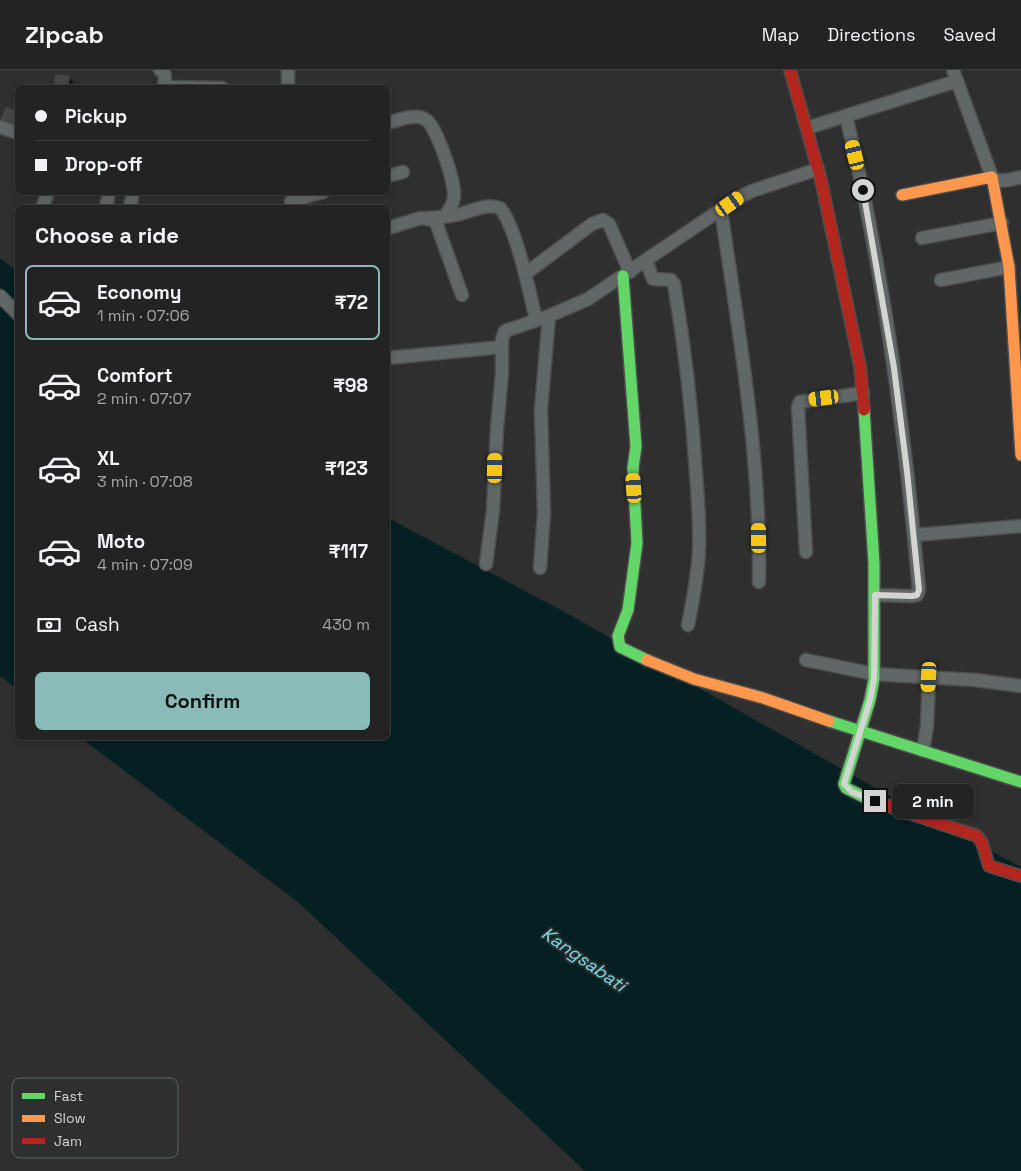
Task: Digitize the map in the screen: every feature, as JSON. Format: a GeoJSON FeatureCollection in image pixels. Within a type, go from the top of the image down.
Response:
{"type":"FeatureCollection","features":[{"type":"Feature","properties":{"kind":"street"},"geometry":{"type":"LineString","coordinates":[[160,70],[163,71],[165,76],[164,85]]}},
{"type":"Feature","properties":{"kind":"street"},"geometry":{"type":"LineString","coordinates":[[288,70],[288,85]]}},
{"type":"Feature","properties":{"kind":"street"},"geometry":{"type":"LineString","coordinates":[[790,70],[818,169],[860,366],[863,393],[875,595],[874,674],[870,700],[844,784],[846,788],[858,795],[977,836],[982,840],[986,862],[989,866],[1021,876]]}},
{"type":"Feature","properties":{"kind":"street"},"geometry":{"type":"LineString","coordinates":[[807,128],[846,116],[955,76],[992,177],[1002,223],[1009,268],[1021,455]]}},
{"type":"Feature","properties":{"kind":"street"},"geometry":{"type":"LineString","coordinates":[[846,116],[860,174],[894,368],[919,593],[912,596],[875,595]]}},
{"type":"Feature","properties":{"kind":"street"},"geometry":{"type":"LineString","coordinates":[[390,123],[422,117],[431,123],[454,185],[454,197],[450,209],[444,217]]}},
{"type":"Feature","properties":{"kind":"street"},"geometry":{"type":"LineString","coordinates":[[0,126],[15,132]]}},
{"type":"Feature","properties":{"kind":"street"},"geometry":{"type":"LineString","coordinates":[[486,564],[494,490],[502,373],[502,339],[506,331],[549,316],[588,299],[752,191],[818,169]]}},
{"type":"Feature","properties":{"kind":"street"},"geometry":{"type":"LineString","coordinates":[[390,175],[403,172]]}},
{"type":"Feature","properties":{"kind":"street"},"geometry":{"type":"LineString","coordinates":[[902,195],[992,177],[999,181],[1021,177]]}},
{"type":"Feature","properties":{"kind":"street"},"geometry":{"type":"LineString","coordinates":[[291,200],[311,195]]}},
{"type":"Feature","properties":{"kind":"street"},"geometry":{"type":"LineString","coordinates":[[390,227],[421,218],[467,213],[484,207],[494,206],[500,208],[508,223],[525,274],[536,320]]}},
{"type":"Feature","properties":{"kind":"street"},"geometry":{"type":"LineString","coordinates":[[721,210],[751,432],[758,507],[759,582]]}},
{"type":"Feature","properties":{"kind":"street"},"geometry":{"type":"LineString","coordinates":[[428,218],[437,225],[462,295]]}},
{"type":"Feature","properties":{"kind":"street"},"geometry":{"type":"LineString","coordinates":[[525,274],[592,224],[603,220],[609,224],[612,230],[626,274],[636,446],[633,468],[637,543],[628,610],[618,636],[620,647],[646,660],[694,679],[763,698],[861,732],[1021,782]]}},
{"type":"Feature","properties":{"kind":"street"},"geometry":{"type":"LineString","coordinates":[[922,238],[1002,223]]}},
{"type":"Feature","properties":{"kind":"street"},"geometry":{"type":"LineString","coordinates":[[646,261],[653,279],[667,279],[671,280],[674,284],[691,393],[699,550],[698,572],[688,626]]}},
{"type":"Feature","properties":{"kind":"street"},"geometry":{"type":"LineString","coordinates":[[941,280],[1009,268]]}},
{"type":"Feature","properties":{"kind":"street"},"geometry":{"type":"LineString","coordinates":[[0,296],[15,311]]}},
{"type":"Feature","properties":{"kind":"street"},"geometry":{"type":"LineString","coordinates":[[540,568],[544,513],[541,409],[549,316]]}},
{"type":"Feature","properties":{"kind":"street"},"geometry":{"type":"LineString","coordinates":[[390,358],[502,347]]}},
{"type":"Feature","properties":{"kind":"street"},"geometry":{"type":"LineString","coordinates":[[806,552],[798,407],[800,402],[863,393]]}},
{"type":"Feature","properties":{"kind":"street"},"geometry":{"type":"LineString","coordinates":[[914,535],[1021,526]]}},
{"type":"Feature","properties":{"kind":"street"},"geometry":{"type":"LineString","coordinates":[[806,660],[874,674],[975,680],[1021,686]]}},
{"type":"Feature","properties":{"kind":"street"},"geometry":{"type":"LineString","coordinates":[[923,751],[927,726],[929,677]]}},
{"type":"Feature","properties":{"kind":"water"},"geometry":{"type":"Polygon","coordinates":[[[0,258],[15,270],[15,687],[0,676],[0,258]]]}},
{"type":"Feature","properties":{"kind":"water","name":"Kangsabati"},"geometry":{"type":"Polygon","coordinates":[[[390,519],[570,615],[893,798],[1021,867],[1021,1171],[585,1171],[298,902],[84,740],[390,740],[390,519]]]}},
{"type":"Feature","properties":{"kind":"building"},"geometry":{"type":"Polygon","coordinates":[[[55,74],[70,76],[68,85],[53,85],[55,74]]]}},
{"type":"Feature","properties":{"kind":"building"},"geometry":{"type":"Polygon","coordinates":[[[6,107],[15,110],[15,128],[0,121],[6,107]]]}},
{"type":"Feature","properties":{"kind":"traffic: fast"},"geometry":{"type":"LineString","coordinates":[[623,276],[636,446],[633,468],[637,543],[628,610],[618,636],[620,647],[647,660]]}},
{"type":"Feature","properties":{"kind":"traffic: fast"},"geometry":{"type":"LineString","coordinates":[[864,410],[874,563],[874,679],[870,700],[844,784],[846,788],[868,799]]}},
{"type":"Feature","properties":{"kind":"traffic: fast"},"geometry":{"type":"LineString","coordinates":[[829,721],[1021,782]]}},
{"type":"Feature","properties":{"kind":"traffic: slow"},"geometry":{"type":"LineString","coordinates":[[902,195],[992,177],[1009,267],[1021,455]]}},
{"type":"Feature","properties":{"kind":"traffic: slow"},"geometry":{"type":"LineString","coordinates":[[647,660],[694,679],[763,698],[829,721]]}},
{"type":"Feature","properties":{"kind":"traffic: jam"},"geometry":{"type":"LineString","coordinates":[[790,70],[821,180],[860,366],[864,410]]}},
{"type":"Feature","properties":{"kind":"traffic: jam"},"geometry":{"type":"LineString","coordinates":[[868,799],[977,836],[982,843],[989,866],[1021,876]]}},
{"type":"Feature","properties":{"kind":"route"},"geometry":{"type":"LineString","coordinates":[[863,190],[894,368],[914,528],[919,590],[917,595],[912,596],[875,595],[874,679],[861,732],[844,784],[852,792],[875,801]]}}]}
